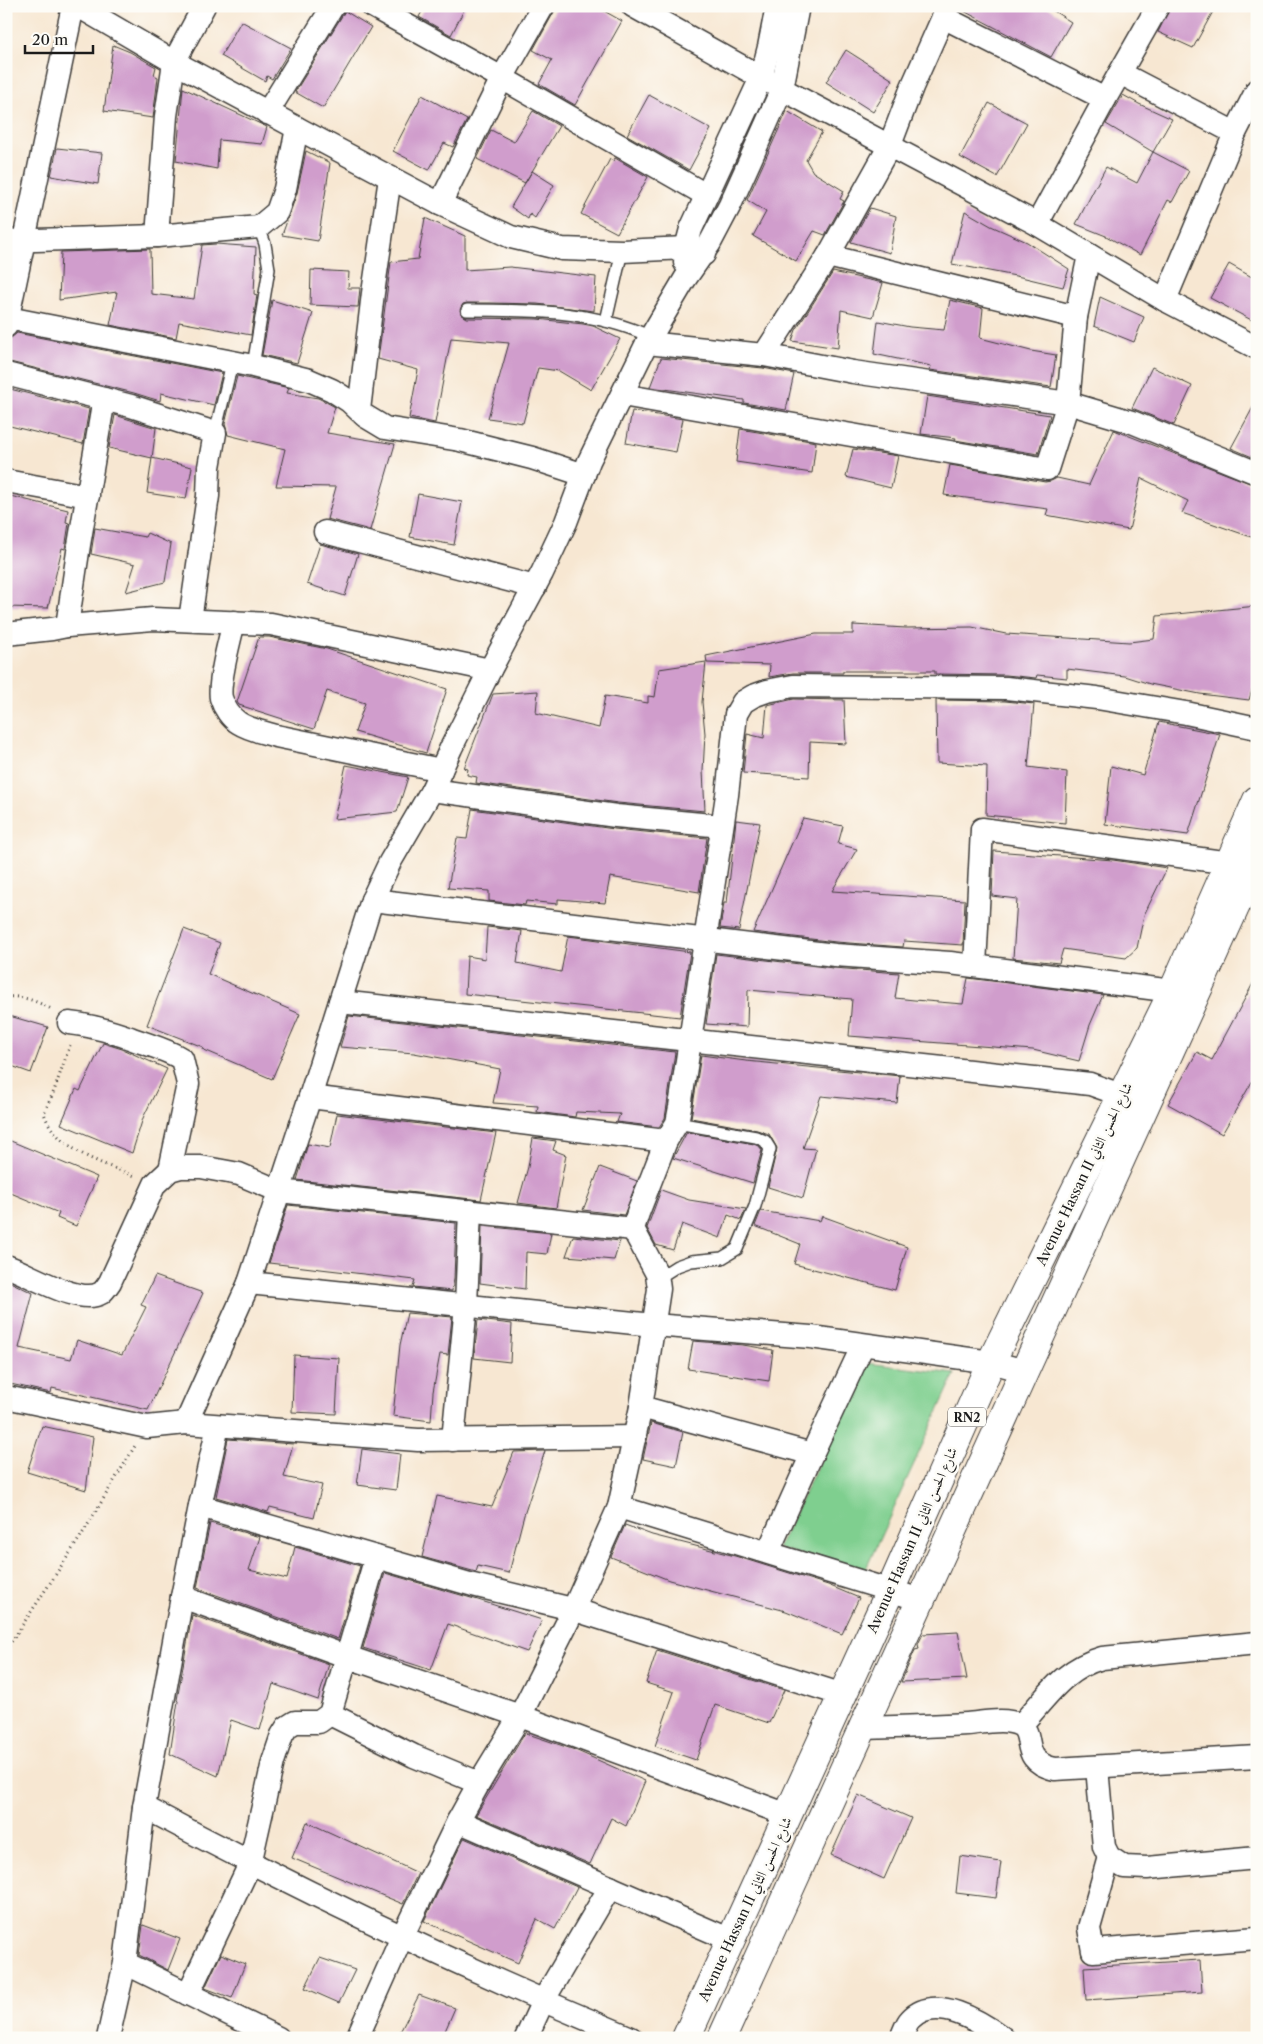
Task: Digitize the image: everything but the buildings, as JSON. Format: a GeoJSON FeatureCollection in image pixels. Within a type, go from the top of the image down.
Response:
{"type":"FeatureCollection","features":[{"type":"Feature","properties":{"kind":"main road","name":"Avenue Hassan II شارع الحسن الثاني"},"geometry":{"type":"LineString","coordinates":[[1183,994],[1230,863],[1257,800]]}},
{"type":"Feature","properties":{"kind":"main road","name":"Avenue Hassan II شارع الحسن الثاني"},"geometry":{"type":"LineString","coordinates":[[722,2038],[1025,1372],[1134,1100],[1183,994],[1257,860]]}},
{"type":"Feature","properties":{"kind":"main road","name":"Avenue Hassan II شارع الحسن الثاني"},"geometry":{"type":"LineString","coordinates":[[686,2038],[843,1695],[992,1362],[1134,1100]]}},
{"type":"Feature","properties":{"kind":"street"},"geometry":{"type":"LineString","coordinates":[[73,6],[16,240],[7,322],[243,364],[309,380],[332,390],[385,428],[460,440],[532,458],[584,475]]}},
{"type":"Feature","properties":{"kind":"street"},"geometry":{"type":"LineString","coordinates":[[78,6],[267,113],[440,204],[511,237],[562,249],[622,252],[695,251]]}},
{"type":"Feature","properties":{"kind":"street"},"geometry":{"type":"LineString","coordinates":[[157,236],[166,116],[174,62],[204,6]]}},
{"type":"Feature","properties":{"kind":"street"},"geometry":{"type":"LineString","coordinates":[[267,113],[333,6]]}},
{"type":"Feature","properties":{"kind":"street"},"geometry":{"type":"LineString","coordinates":[[372,6],[706,195]]}},
{"type":"Feature","properties":{"kind":"street"},"geometry":{"type":"LineString","coordinates":[[440,204],[502,78],[543,6]]}},
{"type":"Feature","properties":{"kind":"street"},"geometry":{"type":"LineString","coordinates":[[633,6],[761,78],[1037,224],[1165,300],[1257,348]]}},
{"type":"Feature","properties":{"kind":"street"},"geometry":{"type":"LineString","coordinates":[[695,251],[691,229],[761,78],[770,47],[777,6]]}},
{"type":"Feature","properties":{"kind":"street"},"geometry":{"type":"LineString","coordinates":[[186,1423],[249,1283],[372,900],[390,862],[432,790],[490,670],[535,587],[566,522],[584,475],[649,340],[685,280],[695,251],[718,229],[738,188],[782,89],[798,6]]}},
{"type":"Feature","properties":{"kind":"street"},"geometry":{"type":"LineString","coordinates":[[1037,224],[1120,73],[1151,9]]}},
{"type":"Feature","properties":{"kind":"street"},"geometry":{"type":"LineString","coordinates":[[764,355],[828,256],[890,145],[912,87],[946,12],[1105,99]]}},
{"type":"Feature","properties":{"kind":"street"},"geometry":{"type":"LineString","coordinates":[[1120,73],[1235,133]]}},
{"type":"Feature","properties":{"kind":"street"},"geometry":{"type":"LineString","coordinates":[[1165,300],[1235,133],[1257,90]]}},
{"type":"Feature","properties":{"kind":"street"},"geometry":{"type":"LineString","coordinates":[[16,240],[157,236],[259,227],[277,212],[285,189],[297,128]]}},
{"type":"Feature","properties":{"kind":"street"},"geometry":{"type":"LineString","coordinates":[[360,410],[373,292],[390,178]]}},
{"type":"Feature","properties":{"kind":"street"},"geometry":{"type":"LineString","coordinates":[[622,395],[1046,469],[1068,403],[1076,317],[1089,254]]}},
{"type":"Feature","properties":{"kind":"street"},"geometry":{"type":"LineString","coordinates":[[828,256],[1076,317]]}},
{"type":"Feature","properties":{"kind":"street"},"geometry":{"type":"LineString","coordinates":[[649,340],[764,355],[853,372],[1068,403],[1132,422],[1257,473]]}},
{"type":"Feature","properties":{"kind":"street"},"geometry":{"type":"LineString","coordinates":[[6,374],[131,406],[215,433],[190,620]]}},
{"type":"Feature","properties":{"kind":"street"},"geometry":{"type":"LineString","coordinates":[[67,626],[104,399]]}},
{"type":"Feature","properties":{"kind":"street"},"geometry":{"type":"LineString","coordinates":[[6,481],[88,496]]}},
{"type":"Feature","properties":{"kind":"street"},"geometry":{"type":"LineString","coordinates":[[325,532],[535,587]]}},
{"type":"Feature","properties":{"kind":"street"},"geometry":{"type":"LineString","coordinates":[[6,634],[67,626],[153,619],[271,624],[490,670]]}},
{"type":"Feature","properties":{"kind":"street"},"geometry":{"type":"LineString","coordinates":[[234,622],[224,669],[221,697],[228,713],[238,722],[252,729],[276,736],[441,770]]}},
{"type":"Feature","properties":{"kind":"street"},"geometry":{"type":"LineString","coordinates":[[357,2038],[402,1937],[458,1821],[478,1783],[520,1716],[596,1562],[619,1507],[641,1407],[659,1289],[658,1278],[634,1229],[638,1213],[671,1132],[691,1041],[736,714],[743,702],[767,691],[793,686],[1006,688],[1097,698],[1186,713],[1257,728]]}},
{"type":"Feature","properties":{"kind":"street"},"geometry":{"type":"LineString","coordinates":[[432,790],[616,816],[722,826]]}},
{"type":"Feature","properties":{"kind":"street"},"geometry":{"type":"LineString","coordinates":[[975,966],[982,829],[1230,863]]}},
{"type":"Feature","properties":{"kind":"street"},"geometry":{"type":"LineString","coordinates":[[372,900],[835,955],[975,966],[1183,994]]}},
{"type":"Feature","properties":{"kind":"street"},"geometry":{"type":"LineString","coordinates":[[340,1002],[1090,1084],[1134,1100]]}},
{"type":"Feature","properties":{"kind":"street"},"geometry":{"type":"LineString","coordinates":[[6,1266],[71,1293],[93,1296],[102,1293],[110,1282],[163,1177],[188,1084],[182,1059],[171,1052],[91,1025],[69,1022]]}},
{"type":"Feature","properties":{"kind":"street"},"geometry":{"type":"LineString","coordinates":[[310,1096],[671,1132]]}},
{"type":"Feature","properties":{"kind":"street"},"geometry":{"type":"LineString","coordinates":[[163,1177],[181,1167],[201,1167],[239,1174],[279,1191],[634,1229]]}},
{"type":"Feature","properties":{"kind":"street"},"geometry":{"type":"LineString","coordinates":[[453,1440],[466,1305],[470,1211]]}},
{"type":"Feature","properties":{"kind":"street"},"geometry":{"type":"LineString","coordinates":[[249,1283],[653,1325],[811,1337],[992,1362],[1025,1372]]}},
{"type":"Feature","properties":{"kind":"street"},"geometry":{"type":"LineString","coordinates":[[768,1552],[863,1344]]}},
{"type":"Feature","properties":{"kind":"street"},"geometry":{"type":"LineString","coordinates":[[6,1397],[147,1427],[186,1423],[418,1440],[635,1437]]}},
{"type":"Feature","properties":{"kind":"street"},"geometry":{"type":"LineString","coordinates":[[641,1407],[812,1454]]}},
{"type":"Feature","properties":{"kind":"street"},"geometry":{"type":"LineString","coordinates":[[108,2038],[126,1963],[144,1807],[182,1597],[218,1426]]}},
{"type":"Feature","properties":{"kind":"street"},"geometry":{"type":"LineString","coordinates":[[200,1506],[473,1585],[572,1609],[843,1695]]}},
{"type":"Feature","properties":{"kind":"street"},"geometry":{"type":"LineString","coordinates":[[619,1507],[921,1600]]}},
{"type":"Feature","properties":{"kind":"street"},"geometry":{"type":"LineString","coordinates":[[188,1994],[250,1864],[273,1762],[282,1735],[287,1727],[295,1722],[319,1722],[330,1714],[334,1697],[342,1679],[376,1557]]}},
{"type":"Feature","properties":{"kind":"street"},"geometry":{"type":"LineString","coordinates":[[182,1597],[520,1716],[788,1815]]}},
{"type":"Feature","properties":{"kind":"street"},"geometry":{"type":"LineString","coordinates":[[1021,1725],[1060,1680],[1088,1662],[1102,1658],[1257,1643]]}},
{"type":"Feature","properties":{"kind":"street"},"geometry":{"type":"LineString","coordinates":[[330,1714],[414,1756],[478,1783]]}},
{"type":"Feature","properties":{"kind":"street"},"geometry":{"type":"LineString","coordinates":[[863,1728],[989,1722],[1006,1722],[1021,1725],[1026,1731],[1029,1750],[1034,1759],[1042,1765],[1055,1769],[1257,1758]]}},
{"type":"Feature","properties":{"kind":"street"},"geometry":{"type":"LineString","coordinates":[[1097,1767],[1104,1847],[1109,1857],[1124,1867],[1147,1868],[1257,1858]]}},
{"type":"Feature","properties":{"kind":"street"},"geometry":{"type":"LineString","coordinates":[[144,1807],[250,1864],[402,1937],[543,2001],[631,2038]]}},
{"type":"Feature","properties":{"kind":"street"},"geometry":{"type":"LineString","coordinates":[[458,1821],[730,1940]]}},
{"type":"Feature","properties":{"kind":"street"},"geometry":{"type":"LineString","coordinates":[[1109,1857],[1089,1928],[1093,1951],[1257,1938]]}},
{"type":"Feature","properties":{"kind":"street"},"geometry":{"type":"LineString","coordinates":[[526,2038],[543,2001],[610,1886]]}},
{"type":"Feature","properties":{"kind":"street"},"geometry":{"type":"LineString","coordinates":[[126,1963],[278,2038]]}},
{"type":"Feature","properties":{"kind":"street"},"geometry":{"type":"LineString","coordinates":[[901,2038],[910,2020],[923,2012],[934,2009],[951,2010],[983,2024],[1003,2038]]}},
{"type":"Feature","properties":{"kind":"lane"},"geometry":{"type":"LineString","coordinates":[[215,433],[243,364],[269,269],[265,244],[259,227]]}},
{"type":"Feature","properties":{"kind":"lane"},"geometry":{"type":"LineString","coordinates":[[606,321],[622,252]]}},
{"type":"Feature","properties":{"kind":"lane"},"geometry":{"type":"LineString","coordinates":[[466,310],[553,313],[606,321],[649,340]]}},
{"type":"Feature","properties":{"kind":"lane"},"geometry":{"type":"LineString","coordinates":[[658,1278],[676,1266],[691,1261],[722,1258],[737,1249],[755,1206],[770,1149],[765,1140],[756,1137],[671,1132]]}},
{"type":"Feature","properties":{"kind":"path"},"geometry":{"type":"LineString","coordinates":[[6,996],[16,996],[42,1004],[57,1012],[69,1022],[73,1031],[54,1091],[44,1113],[47,1124],[72,1147],[114,1168],[163,1177]]}},
{"type":"Feature","properties":{"kind":"path"},"geometry":{"type":"LineString","coordinates":[[6,1650],[81,1536],[147,1427]]}},
{"type":"Feature","properties":{"kind":"green space"},"geometry":{"type":"Polygon","coordinates":[[[867,1363],[955,1374],[864,1573],[778,1548],[867,1363]]]}}]}
